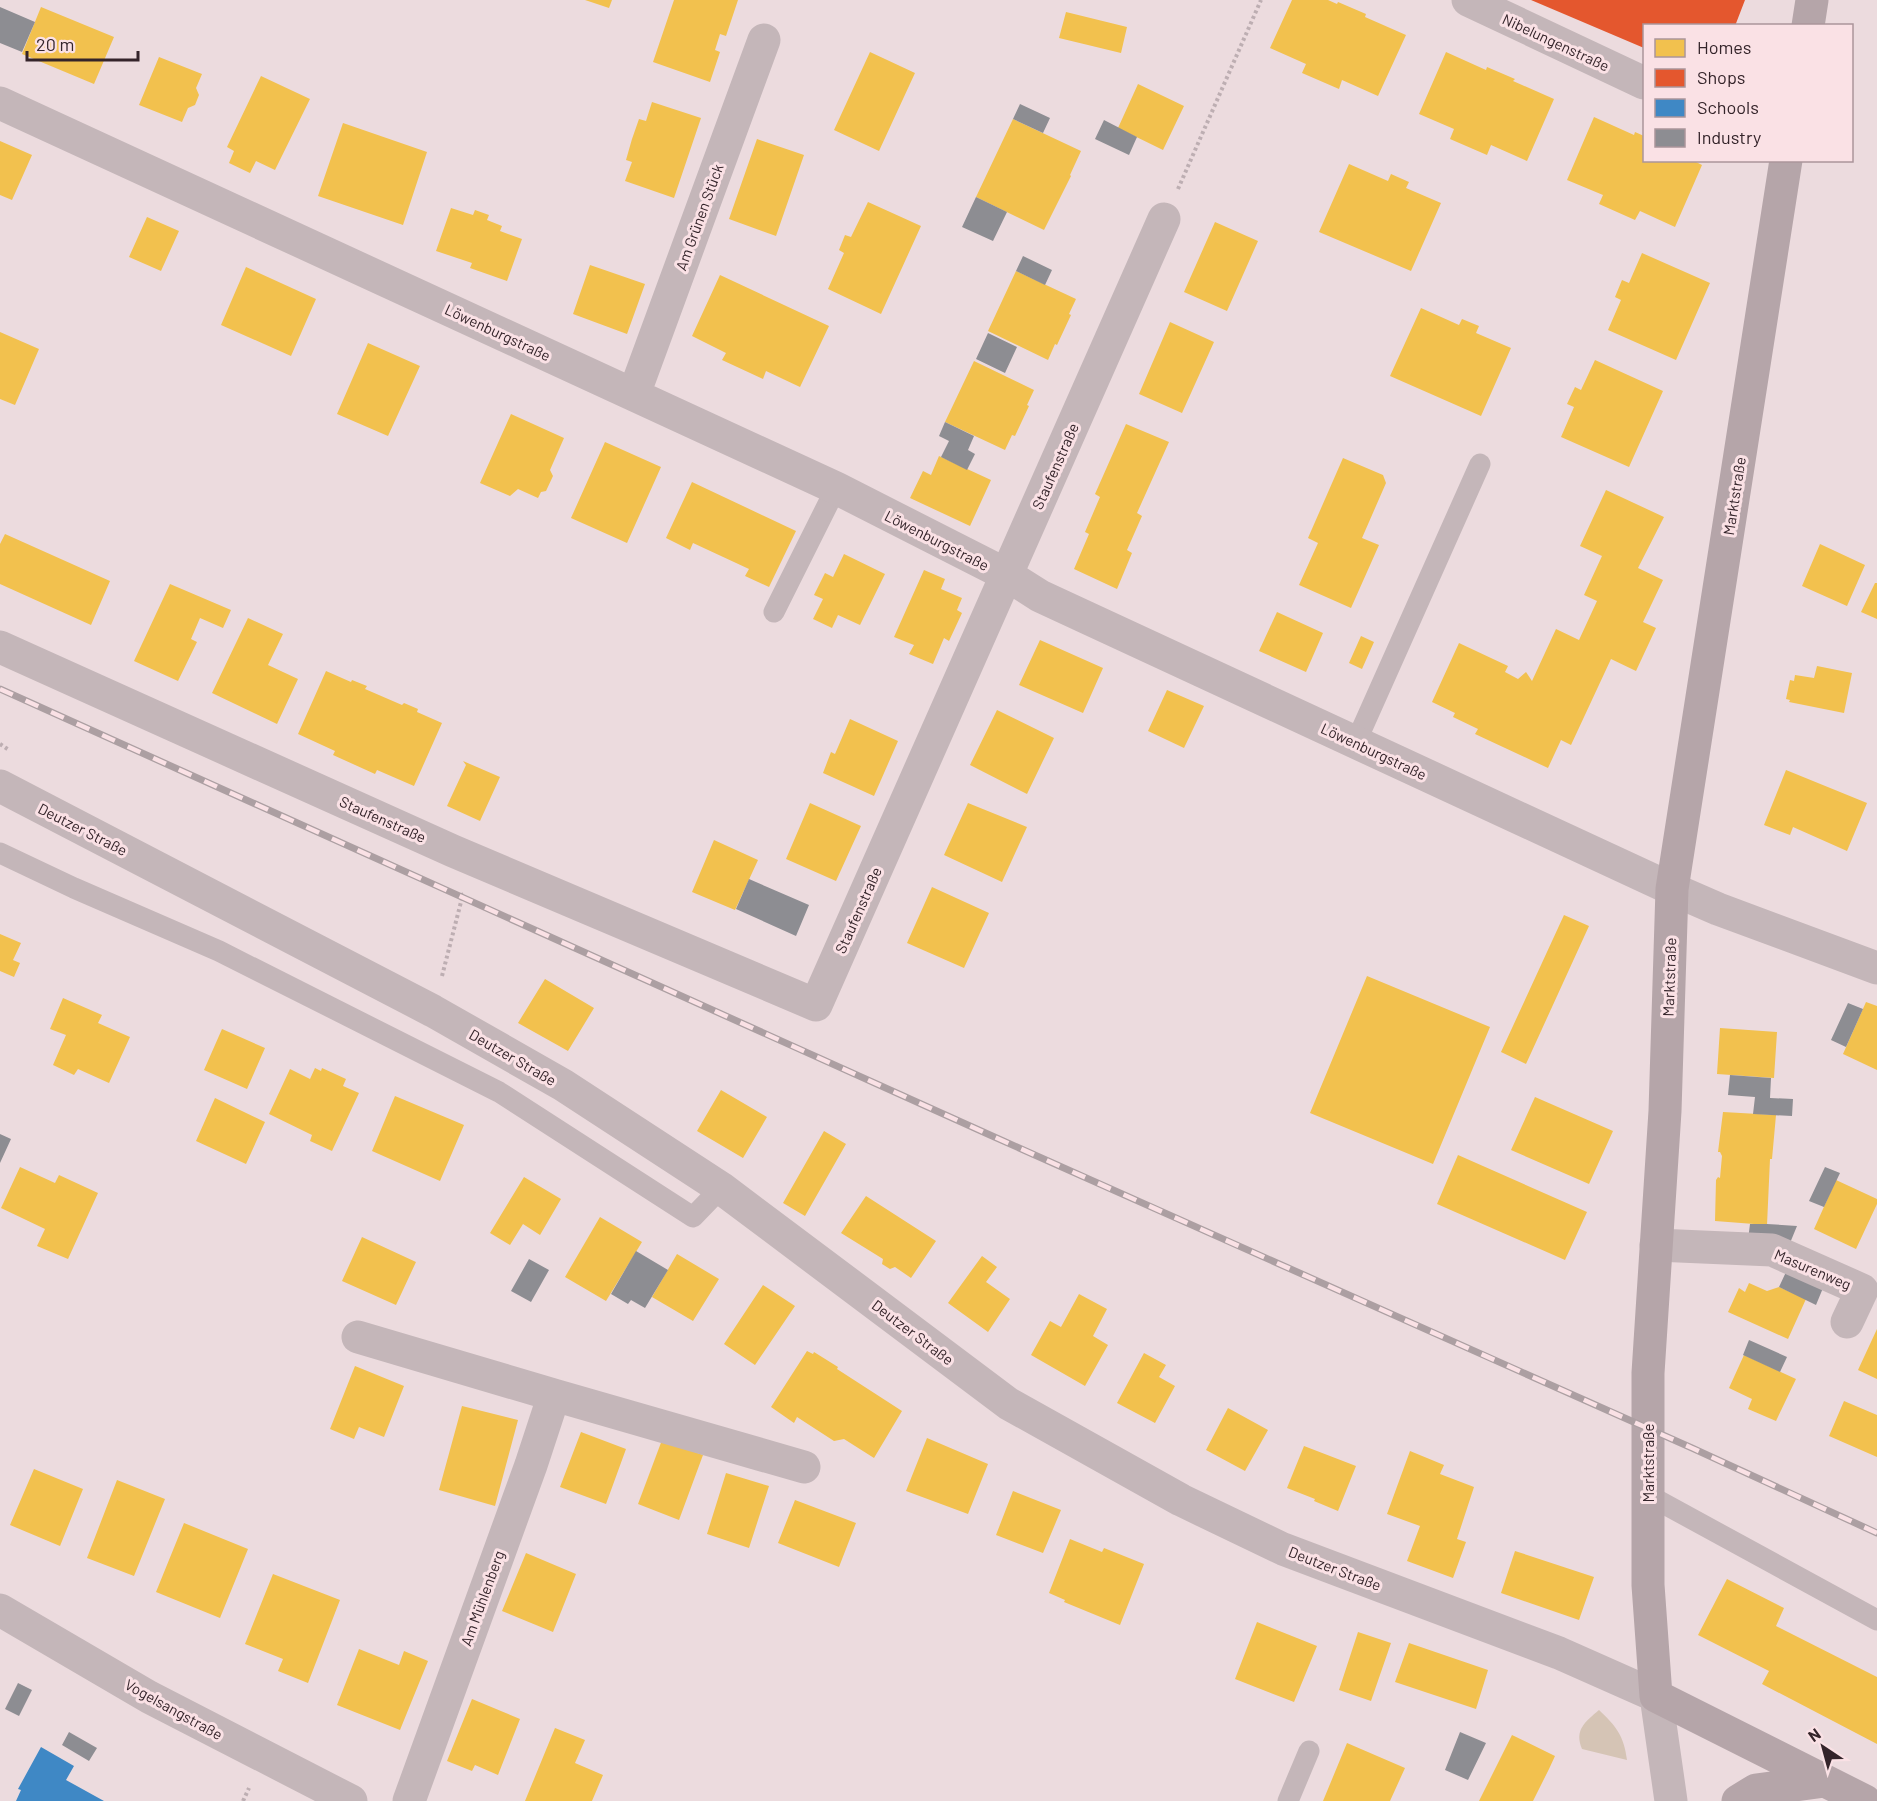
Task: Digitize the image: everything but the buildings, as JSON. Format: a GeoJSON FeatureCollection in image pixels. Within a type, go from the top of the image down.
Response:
{"type":"FeatureCollection","features":[{"type":"Feature","properties":{"kind":"main road"},"geometry":{"type":"LineString","coordinates":[[1808,24],[1812,0]]}},
{"type":"Feature","properties":{"kind":"main road","name":"Marktstraße"},"geometry":{"type":"LineString","coordinates":[[1656,1696],[1648,1584],[1648,1373],[1665,1111],[1672,889],[1786,162]]}},
{"type":"Feature","properties":{"kind":"main road","name":"Deutzer Straße"},"geometry":{"type":"LineString","coordinates":[[1656,1696],[1865,1801]]}},
{"type":"Feature","properties":{"kind":"main road"},"geometry":{"type":"LineString","coordinates":[[1738,1801],[1756,1790],[1825,1781]]}},
{"type":"Feature","properties":{"kind":"street","name":"Nibelungenstraße"},"geometry":{"type":"LineString","coordinates":[[1468,0],[1643,83]]}},
{"type":"Feature","properties":{"kind":"street","name":"Am Grünen Stück"},"geometry":{"type":"LineString","coordinates":[[634,394],[764,40]]}},
{"type":"Feature","properties":{"kind":"street","name":"Löwenburgstraße"},"geometry":{"type":"LineString","coordinates":[[0,103],[836,488],[1007,575],[1040,596],[1672,889],[1718,909],[1877,968]]}},
{"type":"Feature","properties":{"kind":"street","name":"Staufenstraße"},"geometry":{"type":"LineString","coordinates":[[0,647],[453,851],[816,1005],[1164,219]]}},
{"type":"Feature","properties":{"kind":"street","name":"Deutzer Straße"},"geometry":{"type":"LineString","coordinates":[[0,786],[433,1011],[563,1085],[721,1188],[1009,1404],[1181,1500],[1283,1549],[1559,1653],[1656,1696]]}},
{"type":"Feature","properties":{"kind":"street","name":"Masurenweg"},"geometry":{"type":"LineString","coordinates":[[1656,1245],[1772,1250],[1862,1290],[1847,1322]]}},
{"type":"Feature","properties":{"kind":"street"},"geometry":{"type":"LineString","coordinates":[[358,1337],[804,1467]]}},
{"type":"Feature","properties":{"kind":"street","name":"Am Mühlenberg"},"geometry":{"type":"LineString","coordinates":[[409,1801],[531,1465],[554,1395]]}},
{"type":"Feature","properties":{"kind":"street","name":"Vogelsangstraße"},"geometry":{"type":"LineString","coordinates":[[0,1610],[149,1697],[351,1801]]}},
{"type":"Feature","properties":{"kind":"street","name":"Marktstraße"},"geometry":{"type":"LineString","coordinates":[[1656,1696],[1671,1801]]}},
{"type":"Feature","properties":{"kind":"lane"},"geometry":{"type":"LineString","coordinates":[[1356,742],[1480,464]]}},
{"type":"Feature","properties":{"kind":"lane"},"geometry":{"type":"LineString","coordinates":[[774,612],[836,488]]}},
{"type":"Feature","properties":{"kind":"lane"},"geometry":{"type":"LineString","coordinates":[[0,853],[219,951],[499,1092],[693,1217],[721,1188]]}},
{"type":"Feature","properties":{"kind":"lane"},"geometry":{"type":"LineString","coordinates":[[1648,1495],[1877,1620]]}},
{"type":"Feature","properties":{"kind":"lane"},"geometry":{"type":"LineString","coordinates":[[1288,1801],[1309,1751]]}},
{"type":"Feature","properties":{"kind":"path"},"geometry":{"type":"LineString","coordinates":[[1164,219],[1261,0]]}},
{"type":"Feature","properties":{"kind":"path"},"geometry":{"type":"LineString","coordinates":[[433,1011],[462,898],[453,851]]}},
{"type":"Feature","properties":{"kind":"shaded area"},"geometry":{"type":"Polygon","coordinates":[[[1599,1710],[1618,1732],[1624,1744],[1627,1760],[1582,1749],[1580,1731],[1599,1710]]]}},
{"type":"Feature","properties":{"kind":"railway"},"geometry":{"type":"LineString","coordinates":[[0,689],[1877,1533]]}}]}
